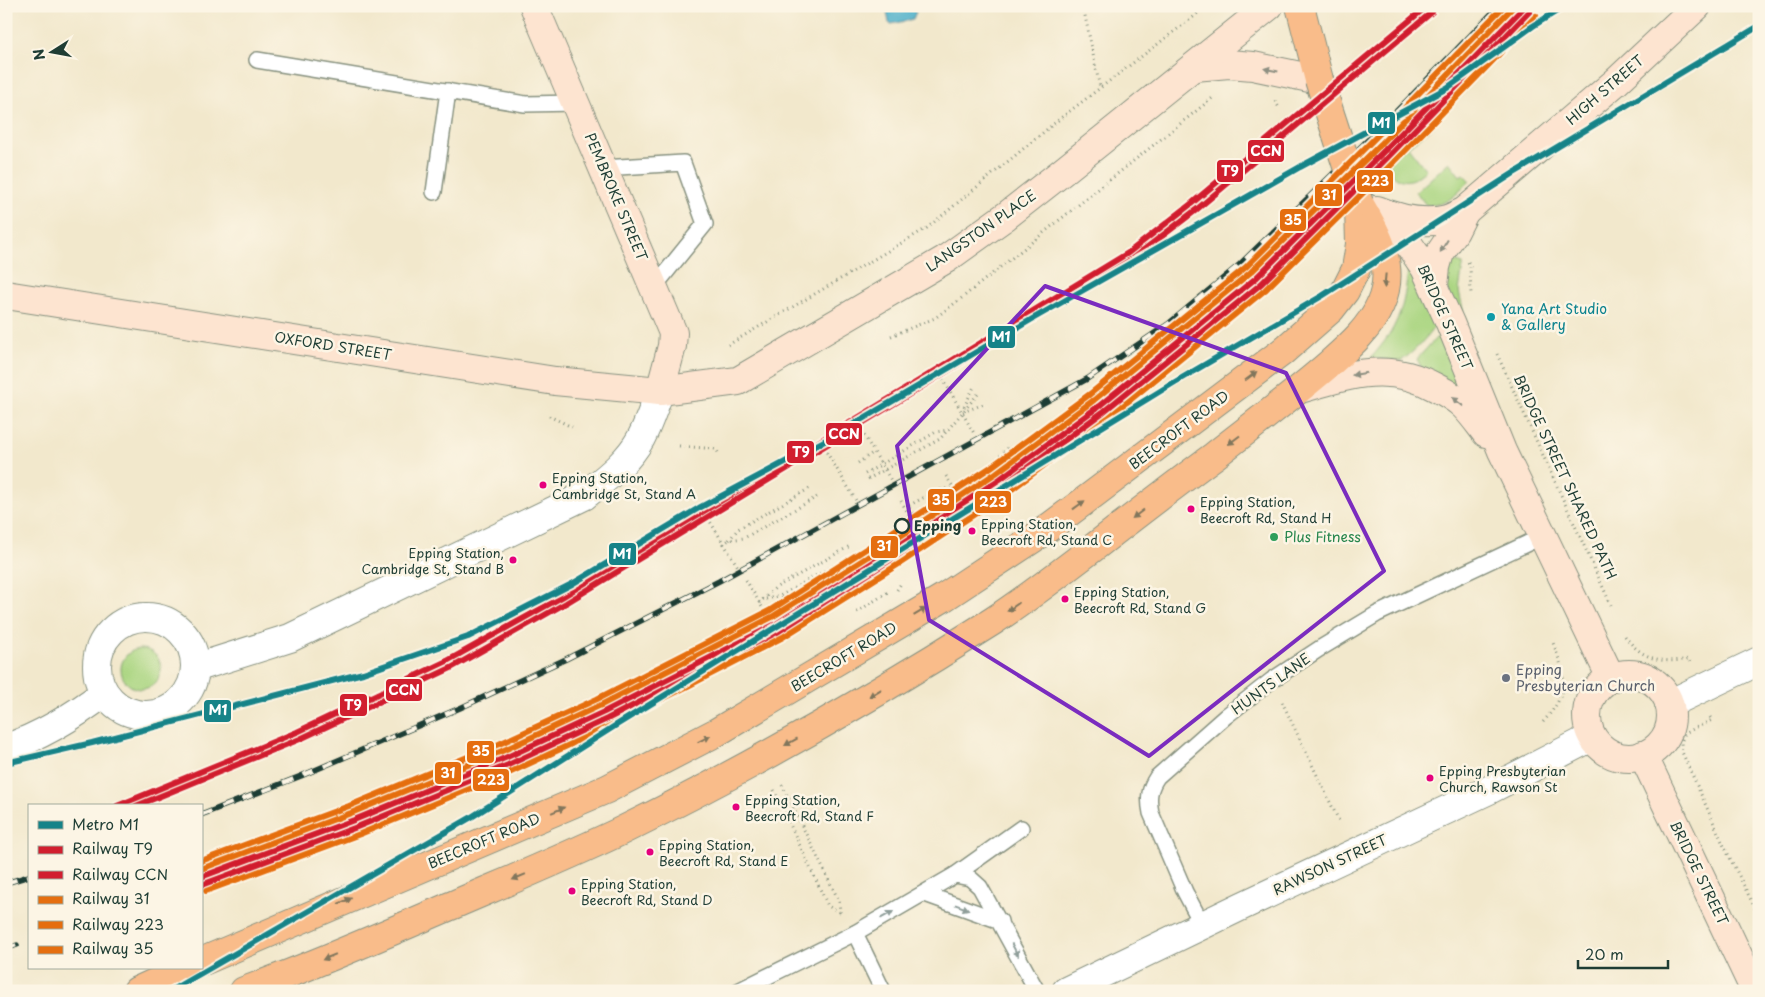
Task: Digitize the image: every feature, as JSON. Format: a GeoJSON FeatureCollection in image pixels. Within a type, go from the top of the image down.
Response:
{"type":"FeatureCollection","features":[{"type":"Feature","properties":{"kind":"main road","name":"BEECROFT ROAD"},"geometry":{"type":"LineString","coordinates":[[244,991],[407,925],[605,839],[733,774],[834,718],[1002,615],[1052,579],[1300,389],[1355,341],[1370,323],[1380,305],[1385,287],[1384,252],[1380,240],[1360,203],[1319,80],[1300,6]]}},
{"type":"Feature","properties":{"kind":"main road","name":"BEECROFT ROAD"},"geometry":{"type":"LineString","coordinates":[[202,962],[607,789],[717,732],[943,598],[1040,534],[1083,502],[1282,352],[1331,309],[1346,291],[1356,269],[1360,244],[1360,203]]}},
{"type":"Feature","properties":{"kind":"main road"},"geometry":{"type":"LineString","coordinates":[[137,991],[183,970]]}},
{"type":"Feature","properties":{"kind":"main road"},"geometry":{"type":"LineString","coordinates":[[263,991],[285,976]]}},
{"type":"Feature","properties":{"kind":"street","name":"PEMBROKE STREET"},"geometry":{"type":"LineString","coordinates":[[534,6],[577,103],[673,333],[672,346],[660,391]]}},
{"type":"Feature","properties":{"kind":"street","name":"LANGSTON PLACE"},"geometry":{"type":"LineString","coordinates":[[660,391],[738,381],[946,259],[1006,216],[1269,6]]}},
{"type":"Feature","properties":{"kind":"street","name":"HIGH STREET"},"geometry":{"type":"LineString","coordinates":[[1360,203],[1389,215],[1422,221],[1448,219],[1465,211],[1617,81],[1697,6]]}},
{"type":"Feature","properties":{"kind":"street"},"geometry":{"type":"LineString","coordinates":[[1194,67],[1229,64],[1254,66],[1319,80]]}},
{"type":"Feature","properties":{"kind":"street","name":"BRIDGE STREET"},"geometry":{"type":"LineString","coordinates":[[1360,203],[1405,240],[1415,252],[1434,286],[1502,451],[1611,678]]}},
{"type":"Feature","properties":{"kind":"street","name":"HIGH STREET"},"geometry":{"type":"LineString","coordinates":[[1434,286],[1440,253],[1455,231],[1465,211]]}},
{"type":"Feature","properties":{"kind":"street","name":"OXFORD STREET"},"geometry":{"type":"LineString","coordinates":[[6,295],[555,381],[660,391]]}},
{"type":"Feature","properties":{"kind":"street","name":"BEECROFT ROAD"},"geometry":{"type":"LineString","coordinates":[[1300,389],[1359,373],[1376,372],[1408,375]]}},
{"type":"Feature","properties":{"kind":"street","name":"BRIDGE STREET"},"geometry":{"type":"LineString","coordinates":[[1408,375],[1446,393],[1463,405],[1502,451]]}},
{"type":"Feature","properties":{"kind":"street"},"geometry":{"type":"LineString","coordinates":[[195,668],[290,638],[584,496],[609,477],[628,456],[641,438],[660,391]]}},
{"type":"Feature","properties":{"kind":"street"},"geometry":{"type":"LineString","coordinates":[[148,617],[163,620],[176,628],[187,639],[193,653],[195,668],[192,684],[184,697],[173,708],[159,714],[143,716],[128,712],[115,705],[104,693],[98,679],[96,664],[100,648],[107,635],[119,625],[133,618],[148,617]]}},
{"type":"Feature","properties":{"kind":"street"},"geometry":{"type":"LineString","coordinates":[[1669,704],[1759,662]]}},
{"type":"Feature","properties":{"kind":"street"},"geometry":{"type":"LineString","coordinates":[[1622,674],[1644,676],[1655,683],[1664,693],[1669,704],[1671,717],[1663,740],[1654,749],[1643,755],[1632,758],[1620,757],[1609,753],[1592,737],[1588,726],[1587,714],[1589,703],[1601,684],[1611,678],[1622,674]]}},
{"type":"Feature","properties":{"kind":"street"},"geometry":{"type":"LineString","coordinates":[[6,748],[43,733],[80,711],[104,693]]}},
{"type":"Feature","properties":{"kind":"street","name":"RAWSON STREET"},"geometry":{"type":"LineString","coordinates":[[1066,991],[1489,790],[1592,737]]}},
{"type":"Feature","properties":{"kind":"street","name":"BRIDGE STREET"},"geometry":{"type":"LineString","coordinates":[[1643,755],[1755,991]]}},
{"type":"Feature","properties":{"kind":"lane"},"geometry":{"type":"LineString","coordinates":[[257,60],[526,104],[577,103]]}},
{"type":"Feature","properties":{"kind":"lane"},"geometry":{"type":"LineString","coordinates":[[434,192],[448,92]]}},
{"type":"Feature","properties":{"kind":"lane"},"geometry":{"type":"LineString","coordinates":[[604,168],[683,163],[704,224],[654,287]]}},
{"type":"Feature","properties":{"kind":"lane","name":"HUNTS LANE"},"geometry":{"type":"LineString","coordinates":[[1203,926],[1185,892],[1151,813],[1148,800],[1150,787],[1166,768],[1272,680],[1319,649],[1377,614],[1543,536]]}},
{"type":"Feature","properties":{"kind":"lane"},"geometry":{"type":"LineString","coordinates":[[738,991],[855,933],[925,894],[1021,828]]}},
{"type":"Feature","properties":{"kind":"lane"},"geometry":{"type":"LineString","coordinates":[[955,875],[970,878],[980,887],[1037,991]]}},
{"type":"Feature","properties":{"kind":"lane"},"geometry":{"type":"LineString","coordinates":[[925,894],[1000,921]]}},
{"type":"Feature","properties":{"kind":"lane"},"geometry":{"type":"LineString","coordinates":[[855,933],[883,991]]}},
{"type":"Feature","properties":{"kind":"path"},"geometry":{"type":"LineString","coordinates":[[1083,6],[1100,88]]}},
{"type":"Feature","properties":{"kind":"path"},"geometry":{"type":"LineString","coordinates":[[728,345],[926,228],[1204,6]]}},
{"type":"Feature","properties":{"kind":"path"},"geometry":{"type":"LineString","coordinates":[[891,336],[935,318],[958,301],[1218,94]]}},
{"type":"Feature","properties":{"kind":"path"},"geometry":{"type":"LineString","coordinates":[[1272,96],[1280,109]]}},
{"type":"Feature","properties":{"kind":"path"},"geometry":{"type":"LineString","coordinates":[[1465,258],[1470,266],[1471,294],[1474,302]]}},
{"type":"Feature","properties":{"kind":"path","name":"BRIDGE STREET SHARED PATH"},"geometry":{"type":"LineString","coordinates":[[1493,346],[1615,613]]}},
{"type":"Feature","properties":{"kind":"path"},"geometry":{"type":"LineString","coordinates":[[943,380],[976,435]]}},
{"type":"Feature","properties":{"kind":"path"},"geometry":{"type":"LineString","coordinates":[[962,412],[974,386]]}},
{"type":"Feature","properties":{"kind":"path"},"geometry":{"type":"LineString","coordinates":[[868,479],[940,439],[978,394]]}},
{"type":"Feature","properties":{"kind":"path"},"geometry":{"type":"LineString","coordinates":[[962,412],[984,404]]}},
{"type":"Feature","properties":{"kind":"path"},"geometry":{"type":"LineString","coordinates":[[549,416],[572,427]]}},
{"type":"Feature","properties":{"kind":"path"},"geometry":{"type":"LineString","coordinates":[[859,427],[892,482]]}},
{"type":"Feature","properties":{"kind":"path"},"geometry":{"type":"LineString","coordinates":[[865,474],[936,432],[950,429]]}},
{"type":"Feature","properties":{"kind":"path"},"geometry":{"type":"LineString","coordinates":[[679,446],[716,450],[719,454]]}},
{"type":"Feature","properties":{"kind":"path"},"geometry":{"type":"LineString","coordinates":[[824,448],[857,502]]}},
{"type":"Feature","properties":{"kind":"path"},"geometry":{"type":"LineString","coordinates":[[991,464],[1008,448]]}},
{"type":"Feature","properties":{"kind":"path"},"geometry":{"type":"LineString","coordinates":[[858,463],[874,452]]}},
{"type":"Feature","properties":{"kind":"path"},"geometry":{"type":"LineString","coordinates":[[938,503],[915,516],[908,506],[938,490],[953,488],[1011,454]]}},
{"type":"Feature","properties":{"kind":"path"},"geometry":{"type":"LineString","coordinates":[[946,476],[962,501]]}},
{"type":"Feature","properties":{"kind":"path"},"geometry":{"type":"LineString","coordinates":[[723,544],[738,529],[812,487]]}},
{"type":"Feature","properties":{"kind":"path"},"geometry":{"type":"LineString","coordinates":[[729,540],[744,538],[817,497]]}},
{"type":"Feature","properties":{"kind":"path"},"geometry":{"type":"LineString","coordinates":[[901,501],[918,530]]}},
{"type":"Feature","properties":{"kind":"path"},"geometry":{"type":"LineString","coordinates":[[896,525],[909,515]]}},
{"type":"Feature","properties":{"kind":"path"},"geometry":{"type":"LineString","coordinates":[[708,518],[738,567]]}},
{"type":"Feature","properties":{"kind":"path"},"geometry":{"type":"LineString","coordinates":[[759,603],[775,588],[850,546]]}},
{"type":"Feature","properties":{"kind":"path"},"geometry":{"type":"LineString","coordinates":[[765,599],[780,596],[854,554]]}},
{"type":"Feature","properties":{"kind":"path"},"geometry":{"type":"LineString","coordinates":[[746,580],[771,622]]}},
{"type":"Feature","properties":{"kind":"path"},"geometry":{"type":"LineString","coordinates":[[855,614],[888,592]]}},
{"type":"Feature","properties":{"kind":"path"},"geometry":{"type":"LineString","coordinates":[[1624,633],[1632,646],[1657,660],[1675,661],[1689,659]]}},
{"type":"Feature","properties":{"kind":"path"},"geometry":{"type":"LineString","coordinates":[[1543,722],[1556,708],[1562,692],[1564,677],[1561,662],[1553,642]]}},
{"type":"Feature","properties":{"kind":"path"},"geometry":{"type":"LineString","coordinates":[[1272,680],[1339,821]]}},
{"type":"Feature","properties":{"kind":"path"},"geometry":{"type":"LineString","coordinates":[[1712,720],[1685,733],[1681,742],[1682,752],[1724,846],[1759,916]]}},
{"type":"Feature","properties":{"kind":"path"},"geometry":{"type":"LineString","coordinates":[[782,785],[839,901],[840,912]]}},
{"type":"Feature","properties":{"kind":"path"},"geometry":{"type":"LineString","coordinates":[[774,790],[828,906],[840,912],[855,933]]}},
{"type":"Feature","properties":{"kind":"highlighted area"},"geometry":{"type":"Polygon","coordinates":[[[1045,286],[1286,373],[1384,571],[1149,756],[929,620],[897,446],[1045,286]]]}},
{"type":"Feature","properties":{"kind":"green space"},"geometry":{"type":"Polygon","coordinates":[[[1428,120],[1434,126],[1408,147],[1426,170],[1419,176],[1407,181],[1397,178],[1383,160],[1428,120]]]}},
{"type":"Feature","properties":{"kind":"green space"},"geometry":{"type":"Polygon","coordinates":[[[1449,162],[1460,176],[1463,174],[1470,181],[1446,202],[1426,205],[1416,192],[1449,162]]]}},
{"type":"Feature","properties":{"kind":"green space"},"geometry":{"type":"Polygon","coordinates":[[[1448,259],[1463,264],[1459,291],[1463,310],[1461,314],[1454,316],[1446,294],[1448,259]]]}},
{"type":"Feature","properties":{"kind":"green space"},"geometry":{"type":"Polygon","coordinates":[[[1409,264],[1436,324],[1420,344],[1401,361],[1371,358],[1388,337],[1399,315],[1405,294],[1409,264]]]}},
{"type":"Feature","properties":{"kind":"green space"},"geometry":{"type":"Polygon","coordinates":[[[1443,337],[1463,382],[1456,386],[1421,367],[1417,359],[1436,338],[1443,337]]]}},
{"type":"Feature","properties":{"kind":"green space"},"geometry":{"type":"Polygon","coordinates":[[[145,649],[152,652],[158,658],[161,669],[160,677],[152,686],[145,689],[137,689],[130,686],[122,677],[121,665],[124,658],[133,650],[145,649]]]}},
{"type":"Feature","properties":{"kind":"water"},"geometry":{"type":"Polygon","coordinates":[[[886,6],[909,6],[916,12],[913,19],[892,24],[889,23],[886,6]]]}},
{"type":"Feature","properties":{"kind":"railway"},"geometry":{"type":"LineString","coordinates":[[202,815],[301,776],[460,708],[566,659],[719,581],[1087,379],[1168,324],[1240,264],[1378,130],[1499,6]]}},
{"type":"Feature","properties":{"kind":"railway"},"geometry":{"type":"LineString","coordinates":[[6,883],[28,876]]}},
{"type":"Feature","properties":{"kind":"railway"},"geometry":{"type":"LineString","coordinates":[[6,949],[17,945]]}},
{"type":"Feature","properties":{"kind":"metro line","name":"M1"},"geometry":{"type":"LineString","coordinates":[[6,763],[92,743],[363,673],[468,637],[572,584],[699,508],[830,438],[1034,318],[1300,167],[1447,88],[1533,26],[1565,6]]}},
{"type":"Feature","properties":{"kind":"metro line","name":"M1"},"geometry":{"type":"LineString","coordinates":[[170,991],[470,818],[618,724],[1175,382],[1322,296],[1514,173],[1759,26]]}},
{"type":"Feature","properties":{"kind":"rail line","name":"T9"},"geometry":{"type":"LineString","coordinates":[[122,804],[297,732],[447,661],[562,597],[1128,253],[1191,204],[1427,6]]}},
{"type":"Feature","properties":{"kind":"rail line","name":"35"},"geometry":{"type":"LineString","coordinates":[[202,861],[349,806],[499,744],[597,699],[769,611],[886,536],[991,467],[1090,394],[1246,267],[1504,6]]}},
{"type":"Feature","properties":{"kind":"rail line","name":"31"},"geometry":{"type":"LineString","coordinates":[[202,869],[351,813],[502,751],[601,705],[772,617],[890,543],[996,473],[1094,400],[1251,272],[1381,144],[1514,6]]}},
{"type":"Feature","properties":{"kind":"rail line","name":"T9"},"geometry":{"type":"LineString","coordinates":[[202,877],[354,820],[505,758],[604,712],[776,624],[894,549],[1000,479],[1099,406],[1256,278],[1386,149],[1525,6]]}},
{"type":"Feature","properties":{"kind":"rail line","name":"CCN"},"geometry":{"type":"LineString","coordinates":[[204,884],[357,827],[508,765],[607,719],[779,631],[898,555],[1004,485],[1103,412],[1261,284],[1530,11]]}},
{"type":"Feature","properties":{"kind":"rail line","name":"CCN"},"geometry":{"type":"LineString","coordinates":[[141,804],[300,739],[451,668],[566,603],[1132,259],[1196,210],[1432,12]]}},
{"type":"Feature","properties":{"kind":"rail line","name":"223"},"geometry":{"type":"LineString","coordinates":[[206,891],[360,834],[511,772],[610,726],[783,637],[902,562],[1008,492],[1108,418],[1265,290],[1397,159],[1536,16]]}},
{"type":"Feature","properties":{"kind":"place","name":"Yana Art Studio & Gallery"},"geometry":{"type":"Point","coordinates":[1491,317]}},
{"type":"Feature","properties":{"kind":"place","name":"Epping Station, Cambridge St, Stand A"},"geometry":{"type":"Point","coordinates":[543,485]}},
{"type":"Feature","properties":{"kind":"place","name":"Epping Station, Beecroft Rd, Stand H"},"geometry":{"type":"Point","coordinates":[1191,509]}},
{"type":"Feature","properties":{"kind":"place","name":"Epping"},"geometry":{"type":"Point","coordinates":[902,526]}},
{"type":"Feature","properties":{"kind":"place","name":"Epping Station, Beecroft Rd, Stand C"},"geometry":{"type":"Point","coordinates":[972,531]}},
{"type":"Feature","properties":{"kind":"place","name":"Plus Fitness"},"geometry":{"type":"Point","coordinates":[1274,537]}},
{"type":"Feature","properties":{"kind":"place","name":"Epping Station, Cambridge St, Stand B"},"geometry":{"type":"Point","coordinates":[513,560]}},
{"type":"Feature","properties":{"kind":"place","name":"Epping Station, Beecroft Rd, Stand G"},"geometry":{"type":"Point","coordinates":[1065,599]}},
{"type":"Feature","properties":{"kind":"place","name":"Epping Presbyterian Church"},"geometry":{"type":"Point","coordinates":[1506,678]}},
{"type":"Feature","properties":{"kind":"place","name":"Epping Presbyterian Church, Rawson St"},"geometry":{"type":"Point","coordinates":[1430,778]}},
{"type":"Feature","properties":{"kind":"place","name":"Epping Station, Beecroft Rd, Stand F"},"geometry":{"type":"Point","coordinates":[736,807]}},
{"type":"Feature","properties":{"kind":"place","name":"Epping Station, Beecroft Rd, Stand E"},"geometry":{"type":"Point","coordinates":[650,852]}},
{"type":"Feature","properties":{"kind":"place","name":"Epping Station, Beecroft Rd, Stand D"},"geometry":{"type":"Point","coordinates":[572,891]}}]}
